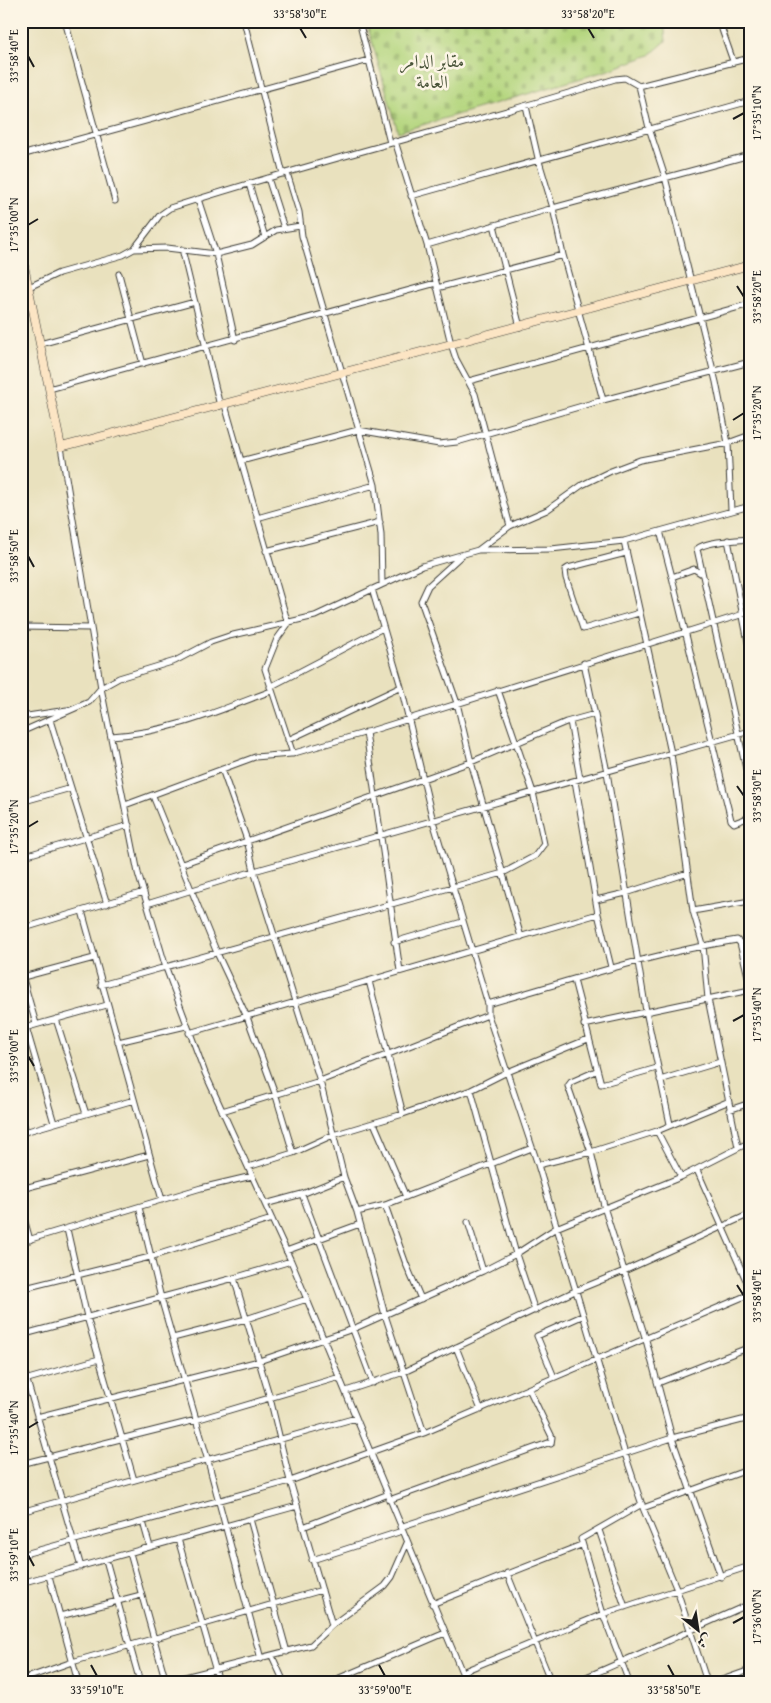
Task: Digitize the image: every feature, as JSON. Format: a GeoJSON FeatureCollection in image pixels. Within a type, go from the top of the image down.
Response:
{"type":"FeatureCollection","features":[{"type":"Feature","properties":{"kind":"street"},"geometry":{"type":"LineString","coordinates":[[65,21],[114,201]]}},
{"type":"Feature","properties":{"kind":"street"},"geometry":{"type":"LineString","coordinates":[[244,21],[324,314],[375,485],[380,522],[382,584]]}},
{"type":"Feature","properties":{"kind":"street"},"geometry":{"type":"LineString","coordinates":[[358,21],[392,142],[427,245],[451,344],[456,359],[469,381],[486,434],[510,526]]}},
{"type":"Feature","properties":{"kind":"street"},"geometry":{"type":"LineString","coordinates":[[719,21],[733,61]]}},
{"type":"Feature","properties":{"kind":"street"},"geometry":{"type":"LineString","coordinates":[[29,288],[59,273],[123,255],[134,249],[160,215],[170,208],[198,199],[615,79],[625,78],[639,86],[750,58]]}},
{"type":"Feature","properties":{"kind":"street"},"geometry":{"type":"LineString","coordinates":[[21,155],[369,60]]}},
{"type":"Feature","properties":{"kind":"street"},"geometry":{"type":"LineString","coordinates":[[639,86],[649,128],[665,177],[714,372],[728,443],[731,510]]}},
{"type":"Feature","properties":{"kind":"street"},"geometry":{"type":"LineString","coordinates":[[411,196],[538,158],[750,101]]}},
{"type":"Feature","properties":{"kind":"street"},"geometry":{"type":"LineString","coordinates":[[526,106],[538,158],[553,208],[563,255],[603,400]]}},
{"type":"Feature","properties":{"kind":"street"},"geometry":{"type":"LineString","coordinates":[[427,245],[553,208],[750,155]]}},
{"type":"Feature","properties":{"kind":"street"},"geometry":{"type":"LineString","coordinates":[[268,178],[284,228]]}},
{"type":"Feature","properties":{"kind":"street"},"geometry":{"type":"LineString","coordinates":[[249,184],[265,237]]}},
{"type":"Feature","properties":{"kind":"street"},"geometry":{"type":"LineString","coordinates":[[198,199],[216,254],[235,340]]}},
{"type":"Feature","properties":{"kind":"street"},"geometry":{"type":"LineString","coordinates":[[494,225],[520,327]]}},
{"type":"Feature","properties":{"kind":"street"},"geometry":{"type":"LineString","coordinates":[[134,249],[182,249],[216,254],[252,245],[284,228],[300,226]]}},
{"type":"Feature","properties":{"kind":"street"},"geometry":{"type":"LineString","coordinates":[[182,249],[222,405],[241,461],[288,624]]}},
{"type":"Feature","properties":{"kind":"street"},"geometry":{"type":"LineString","coordinates":[[21,251],[61,447],[101,688],[128,825],[147,904],[166,968],[186,1026],[222,1111],[291,1261],[466,1682]]}},
{"type":"Feature","properties":{"kind":"street"},"geometry":{"type":"LineString","coordinates":[[49,389],[206,348],[324,314],[563,255]]}},
{"type":"Feature","properties":{"kind":"street"},"geometry":{"type":"LineString","coordinates":[[61,447],[750,265]]}},
{"type":"Feature","properties":{"kind":"street"},"geometry":{"type":"LineString","coordinates":[[119,274],[143,364]]}},
{"type":"Feature","properties":{"kind":"street"},"geometry":{"type":"LineString","coordinates":[[40,344],[195,302]]}},
{"type":"Feature","properties":{"kind":"street"},"geometry":{"type":"LineString","coordinates":[[469,381],[750,304]]}},
{"type":"Feature","properties":{"kind":"street"},"geometry":{"type":"LineString","coordinates":[[21,309],[32,306]]}},
{"type":"Feature","properties":{"kind":"street"},"geometry":{"type":"LineString","coordinates":[[241,461],[358,430],[439,444],[457,442],[603,400],[750,362]]}},
{"type":"Feature","properties":{"kind":"street"},"geometry":{"type":"LineString","coordinates":[[21,732],[89,702],[101,688],[119,678],[175,661],[211,642],[315,616],[382,584],[439,560],[461,556],[478,550],[510,526],[547,510],[582,485],[611,471],[658,456],[728,443],[750,435]]}},
{"type":"Feature","properties":{"kind":"street"},"geometry":{"type":"LineString","coordinates":[[257,518],[375,485]]}},
{"type":"Feature","properties":{"kind":"street"},"geometry":{"type":"LineString","coordinates":[[478,550],[551,549],[624,541],[750,506]]}},
{"type":"Feature","properties":{"kind":"street"},"geometry":{"type":"LineString","coordinates":[[266,551],[380,522]]}},
{"type":"Feature","properties":{"kind":"street"},"geometry":{"type":"LineString","coordinates":[[660,531],[686,633],[710,742],[732,822],[750,817]]}},
{"type":"Feature","properties":{"kind":"street"},"geometry":{"type":"LineString","coordinates":[[750,539],[728,540],[698,547],[712,624],[750,787]]}},
{"type":"Feature","properties":{"kind":"street"},"geometry":{"type":"LineString","coordinates":[[728,540],[750,652]]}},
{"type":"Feature","properties":{"kind":"street"},"geometry":{"type":"LineString","coordinates":[[624,541],[671,753],[693,911],[703,945],[708,998],[727,1102],[738,1147]]}},
{"type":"Feature","properties":{"kind":"street"},"geometry":{"type":"LineString","coordinates":[[626,553],[568,568],[565,570],[566,578],[583,630],[639,613]]}},
{"type":"Feature","properties":{"kind":"street"},"geometry":{"type":"LineString","coordinates":[[461,556],[428,586],[421,601],[457,703],[471,762],[521,936]]}},
{"type":"Feature","properties":{"kind":"street"},"geometry":{"type":"LineString","coordinates":[[672,577],[694,569],[702,574]]}},
{"type":"Feature","properties":{"kind":"street"},"geometry":{"type":"LineString","coordinates":[[372,589],[401,687],[432,821],[470,951],[488,1004],[488,1015],[505,1073],[538,1166],[595,1359],[642,1506],[678,1590],[689,1630],[707,1682]]}},
{"type":"Feature","properties":{"kind":"street"},"geometry":{"type":"LineString","coordinates":[[125,805],[255,757],[293,754],[750,612]]}},
{"type":"Feature","properties":{"kind":"street"},"geometry":{"type":"LineString","coordinates":[[288,624],[277,639],[265,665],[270,689],[293,754]]}},
{"type":"Feature","properties":{"kind":"street"},"geometry":{"type":"LineString","coordinates":[[21,627],[91,628]]}},
{"type":"Feature","properties":{"kind":"street"},"geometry":{"type":"LineString","coordinates":[[111,736],[155,731],[176,726],[270,689],[383,628]]}},
{"type":"Feature","properties":{"kind":"street"},"geometry":{"type":"LineString","coordinates":[[584,663],[606,772],[646,1011],[670,1124]]}},
{"type":"Feature","properties":{"kind":"street"},"geometry":{"type":"LineString","coordinates":[[288,740],[401,687]]}},
{"type":"Feature","properties":{"kind":"street"},"geometry":{"type":"LineString","coordinates":[[101,985],[503,873],[535,856],[544,844],[533,792],[498,690]]}},
{"type":"Feature","properties":{"kind":"street"},"geometry":{"type":"LineString","coordinates":[[21,717],[75,709]]}},
{"type":"Feature","properties":{"kind":"street"},"geometry":{"type":"LineString","coordinates":[[182,864],[471,762],[570,721],[595,714]]}},
{"type":"Feature","properties":{"kind":"street"},"geometry":{"type":"LineString","coordinates":[[50,720],[106,904]]}},
{"type":"Feature","properties":{"kind":"street"},"geometry":{"type":"LineString","coordinates":[[570,721],[598,914],[612,968]]}},
{"type":"Feature","properties":{"kind":"street"},"geometry":{"type":"LineString","coordinates":[[147,904],[254,871],[750,731]]}},
{"type":"Feature","properties":{"kind":"street"},"geometry":{"type":"LineString","coordinates":[[366,732],[394,942],[400,971]]}},
{"type":"Feature","properties":{"kind":"street"},"geometry":{"type":"LineString","coordinates":[[222,769],[247,840],[254,871],[320,1081],[344,1177],[357,1212],[385,1315],[424,1433]]}},
{"type":"Feature","properties":{"kind":"street"},"geometry":{"type":"LineString","coordinates":[[21,802],[71,788]]}},
{"type":"Feature","properties":{"kind":"street"},"geometry":{"type":"LineString","coordinates":[[153,796],[217,954],[247,1017],[276,1096],[293,1153]]}},
{"type":"Feature","properties":{"kind":"street"},"geometry":{"type":"LineString","coordinates":[[21,857],[128,825]]}},
{"type":"Feature","properties":{"kind":"street"},"geometry":{"type":"LineString","coordinates":[[596,900],[626,893],[688,873]]}},
{"type":"Feature","properties":{"kind":"street"},"geometry":{"type":"LineString","coordinates":[[21,929],[144,892]]}},
{"type":"Feature","properties":{"kind":"street"},"geometry":{"type":"LineString","coordinates":[[693,911],[750,901]]}},
{"type":"Feature","properties":{"kind":"street"},"geometry":{"type":"LineString","coordinates":[[82,911],[162,1200]]}},
{"type":"Feature","properties":{"kind":"street"},"geometry":{"type":"LineString","coordinates":[[189,1033],[598,914]]}},
{"type":"Feature","properties":{"kind":"street"},"geometry":{"type":"LineString","coordinates":[[394,942],[462,922]]}},
{"type":"Feature","properties":{"kind":"street"},"geometry":{"type":"LineString","coordinates":[[488,1004],[612,968],[703,945],[737,940],[740,943],[750,985]]}},
{"type":"Feature","properties":{"kind":"street"},"geometry":{"type":"LineString","coordinates":[[36,1024],[22,975],[94,958]]}},
{"type":"Feature","properties":{"kind":"street"},"geometry":{"type":"LineString","coordinates":[[574,980],[599,1082],[604,1084],[658,1068]]}},
{"type":"Feature","properties":{"kind":"street"},"geometry":{"type":"LineString","coordinates":[[369,981],[403,1114]]}},
{"type":"Feature","properties":{"kind":"street"},"geometry":{"type":"LineString","coordinates":[[584,1025],[750,990]]}},
{"type":"Feature","properties":{"kind":"street"},"geometry":{"type":"LineString","coordinates":[[54,1123],[24,1028],[107,1005]]}},
{"type":"Feature","properties":{"kind":"street"},"geometry":{"type":"LineString","coordinates":[[222,1111],[320,1081],[488,1015]]}},
{"type":"Feature","properties":{"kind":"street"},"geometry":{"type":"LineString","coordinates":[[56,1019],[86,1114]]}},
{"type":"Feature","properties":{"kind":"street"},"geometry":{"type":"LineString","coordinates":[[118,1042],[186,1026]]}},
{"type":"Feature","properties":{"kind":"street"},"geometry":{"type":"LineString","coordinates":[[248,1167],[293,1153],[333,1135],[403,1114],[471,1090],[505,1073],[588,1039]]}},
{"type":"Feature","properties":{"kind":"street"},"geometry":{"type":"LineString","coordinates":[[660,1080],[720,1062]]}},
{"type":"Feature","properties":{"kind":"street"},"geometry":{"type":"LineString","coordinates":[[596,1071],[571,1082],[568,1086],[591,1152],[605,1210],[646,1340],[672,1438],[721,1577]]}},
{"type":"Feature","properties":{"kind":"street"},"geometry":{"type":"LineString","coordinates":[[471,1090],[516,1254],[536,1311]]}},
{"type":"Feature","properties":{"kind":"street"},"geometry":{"type":"LineString","coordinates":[[21,1115],[24,1132],[134,1100]]}},
{"type":"Feature","properties":{"kind":"street"},"geometry":{"type":"LineString","coordinates":[[538,1166],[591,1152],[657,1131],[727,1102]]}},
{"type":"Feature","properties":{"kind":"street"},"geometry":{"type":"LineString","coordinates":[[729,1110],[750,1103]]}},
{"type":"Feature","properties":{"kind":"street"},"geometry":{"type":"LineString","coordinates":[[374,1123],[406,1197]]}},
{"type":"Feature","properties":{"kind":"street"},"geometry":{"type":"LineString","coordinates":[[657,1131],[681,1177]]}},
{"type":"Feature","properties":{"kind":"street"},"geometry":{"type":"LineString","coordinates":[[37,1417],[259,1361],[354,1329],[483,1271],[516,1254],[556,1228],[605,1210],[697,1170],[750,1142]]}},
{"type":"Feature","properties":{"kind":"street"},"geometry":{"type":"LineString","coordinates":[[357,1212],[385,1205],[493,1165],[532,1148]]}},
{"type":"Feature","properties":{"kind":"street"},"geometry":{"type":"LineString","coordinates":[[21,1189],[149,1155]]}},
{"type":"Feature","properties":{"kind":"street"},"geometry":{"type":"LineString","coordinates":[[697,1170],[750,1289]]}},
{"type":"Feature","properties":{"kind":"street"},"geometry":{"type":"LineString","coordinates":[[21,1242],[162,1200],[252,1176]]}},
{"type":"Feature","properties":{"kind":"street"},"geometry":{"type":"LineString","coordinates":[[265,1204],[302,1194],[344,1177]]}},
{"type":"Feature","properties":{"kind":"street"},"geometry":{"type":"LineString","coordinates":[[302,1194],[374,1383]]}},
{"type":"Feature","properties":{"kind":"street"},"geometry":{"type":"LineString","coordinates":[[385,1205],[403,1258],[421,1299]]}},
{"type":"Feature","properties":{"kind":"street"},"geometry":{"type":"LineString","coordinates":[[139,1207],[150,1258],[208,1461],[261,1659]]}},
{"type":"Feature","properties":{"kind":"street"},"geometry":{"type":"LineString","coordinates":[[21,1208],[30,1240]]}},
{"type":"Feature","properties":{"kind":"street"},"geometry":{"type":"LineString","coordinates":[[346,1391],[404,1372],[456,1346],[536,1311],[574,1290],[624,1271],[750,1214]]}},
{"type":"Feature","properties":{"kind":"street"},"geometry":{"type":"LineString","coordinates":[[21,1289],[150,1258],[272,1219]]}},
{"type":"Feature","properties":{"kind":"street"},"geometry":{"type":"LineString","coordinates":[[468,1222],[483,1271]]}},
{"type":"Feature","properties":{"kind":"street"},"geometry":{"type":"LineString","coordinates":[[286,1251],[360,1224]]}},
{"type":"Feature","properties":{"kind":"street"},"geometry":{"type":"LineString","coordinates":[[67,1229],[87,1318],[134,1480]]}},
{"type":"Feature","properties":{"kind":"street"},"geometry":{"type":"LineString","coordinates":[[21,1335],[291,1261]]}},
{"type":"Feature","properties":{"kind":"street"},"geometry":{"type":"LineString","coordinates":[[234,1278],[270,1398],[297,1506],[332,1625]]}},
{"type":"Feature","properties":{"kind":"street"},"geometry":{"type":"LineString","coordinates":[[21,1555],[218,1502],[290,1480],[424,1433],[481,1410],[595,1359],[646,1340],[750,1294]]}},
{"type":"Feature","properties":{"kind":"street"},"geometry":{"type":"LineString","coordinates":[[173,1338],[246,1319],[307,1299]]}},
{"type":"Feature","properties":{"kind":"street"},"geometry":{"type":"LineString","coordinates":[[554,1377],[536,1336],[582,1316]]}},
{"type":"Feature","properties":{"kind":"street"},"geometry":{"type":"LineString","coordinates":[[456,1346],[481,1410]]}},
{"type":"Feature","properties":{"kind":"street"},"geometry":{"type":"LineString","coordinates":[[658,1383],[750,1347]]}},
{"type":"Feature","properties":{"kind":"street"},"geometry":{"type":"LineString","coordinates":[[24,1380],[99,1359]]}},
{"type":"Feature","properties":{"kind":"street"},"geometry":{"type":"LineString","coordinates":[[21,1360],[24,1380],[49,1456],[81,1567]]}},
{"type":"Feature","properties":{"kind":"street"},"geometry":{"type":"LineString","coordinates":[[21,1464],[196,1420],[340,1376]]}},
{"type":"Feature","properties":{"kind":"street"},"geometry":{"type":"LineString","coordinates":[[304,1527],[548,1443],[551,1444],[552,1437],[529,1389]]}},
{"type":"Feature","properties":{"kind":"street"},"geometry":{"type":"LineString","coordinates":[[750,1409],[750,1414]]}},
{"type":"Feature","properties":{"kind":"street"},"geometry":{"type":"LineString","coordinates":[[21,1512],[356,1418]]}},
{"type":"Feature","properties":{"kind":"street"},"geometry":{"type":"LineString","coordinates":[[312,1560],[672,1438],[750,1418]]}},
{"type":"Feature","properties":{"kind":"street"},"geometry":{"type":"LineString","coordinates":[[629,1682],[581,1545],[582,1538],[642,1506],[690,1492],[750,1468]]}},
{"type":"Feature","properties":{"kind":"street"},"geometry":{"type":"LineString","coordinates":[[21,1583],[297,1506]]}},
{"type":"Feature","properties":{"kind":"street"},"geometry":{"type":"LineString","coordinates":[[250,1519],[287,1652]]}},
{"type":"Feature","properties":{"kind":"street"},"geometry":{"type":"LineString","coordinates":[[143,1522],[150,1547]]}},
{"type":"Feature","properties":{"kind":"street"},"geometry":{"type":"LineString","coordinates":[[599,1530],[625,1607]]}},
{"type":"Feature","properties":{"kind":"street"},"geometry":{"type":"LineString","coordinates":[[178,1539],[218,1682]]}},
{"type":"Feature","properties":{"kind":"street"},"geometry":{"type":"LineString","coordinates":[[130,1553],[165,1682],[311,1645],[332,1625],[385,1586],[392,1576],[407,1543]]}},
{"type":"Feature","properties":{"kind":"street"},"geometry":{"type":"LineString","coordinates":[[432,1604],[581,1545]]}},
{"type":"Feature","properties":{"kind":"street"},"geometry":{"type":"LineString","coordinates":[[106,1560],[140,1682]]}},
{"type":"Feature","properties":{"kind":"street"},"geometry":{"type":"LineString","coordinates":[[462,1672],[536,1640],[604,1614],[750,1566]]}},
{"type":"Feature","properties":{"kind":"street"},"geometry":{"type":"LineString","coordinates":[[507,1573],[536,1640],[551,1682]]}},
{"type":"Feature","properties":{"kind":"street"},"geometry":{"type":"LineString","coordinates":[[49,1576],[78,1682]]}},
{"type":"Feature","properties":{"kind":"street"},"geometry":{"type":"LineString","coordinates":[[21,1667],[24,1680],[72,1662],[203,1626],[322,1590]]}},
{"type":"Feature","properties":{"kind":"street"},"geometry":{"type":"LineString","coordinates":[[60,1616],[141,1595]]}},
{"type":"Feature","properties":{"kind":"street"},"geometry":{"type":"LineString","coordinates":[[574,1682],[750,1604]]}},
{"type":"Feature","properties":{"kind":"street"},"geometry":{"type":"LineString","coordinates":[[330,1682],[445,1633]]}},
{"type":"Feature","properties":{"kind":"street"},"geometry":{"type":"LineString","coordinates":[[272,1656],[284,1682]]}},
{"type":"Feature","properties":{"kind":"street"},"geometry":{"type":"LineString","coordinates":[[716,1682],[727,1680],[750,1670]]}},
{"type":"Feature","properties":{"kind":"green space","name":"مقابر الدامر العامة"},"geometry":{"type":"Polygon","coordinates":[[[366,21],[664,21],[666,41],[650,55],[609,70],[398,132],[366,21]]]}}]}
